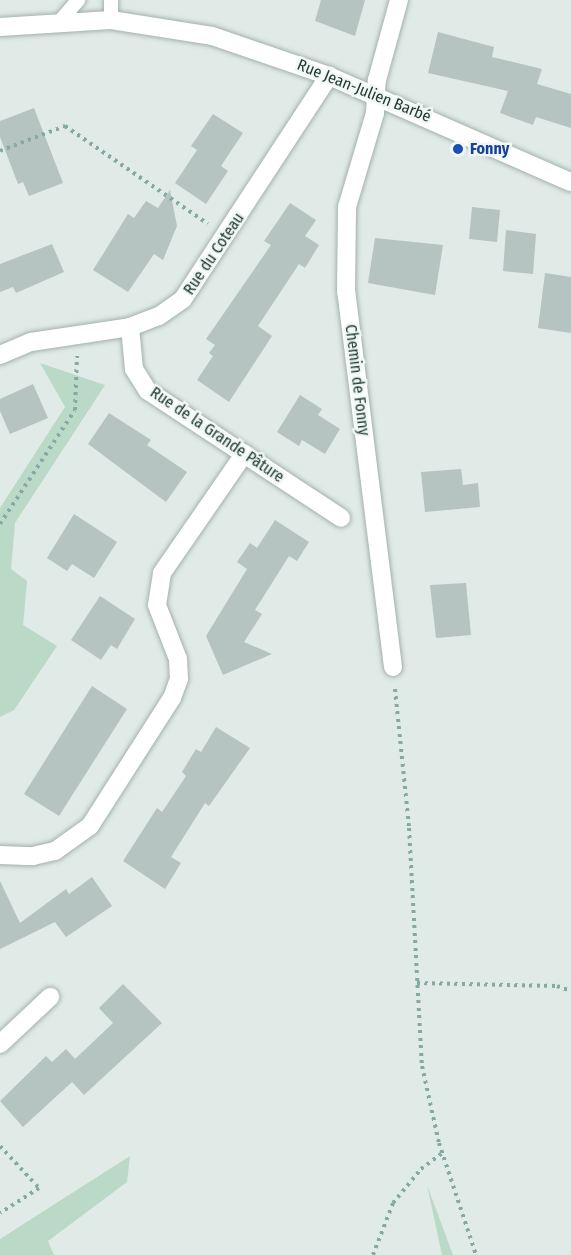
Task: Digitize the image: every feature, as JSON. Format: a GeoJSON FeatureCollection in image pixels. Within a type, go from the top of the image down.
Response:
{"type":"FeatureCollection","features":[{"type":"Feature","properties":{"kind":"street","name":"Chemin de Fonny"},"geometry":{"type":"LineString","coordinates":[[393,666],[346,292],[347,207],[375,113],[376,96],[399,0]]}},
{"type":"Feature","properties":{"kind":"street","name":"Rue Jean-Julien Barbé"},"geometry":{"type":"LineString","coordinates":[[0,27],[60,21],[111,20],[212,36],[329,76],[571,182]]}},
{"type":"Feature","properties":{"kind":"street","name":"Rue du Coteau"},"geometry":{"type":"LineString","coordinates":[[0,355],[31,342],[130,327],[159,316],[183,299],[226,237],[329,76]]}},
{"type":"Feature","properties":{"kind":"street","name":"Rue de la Grande Pâture"},"geometry":{"type":"LineString","coordinates":[[130,327],[134,369],[148,391],[341,518]]}},
{"type":"Feature","properties":{"kind":"street"},"geometry":{"type":"LineString","coordinates":[[0,855],[33,856],[55,851],[90,826],[172,698],[179,679],[178,659],[157,605],[162,573],[244,454]]}},
{"type":"Feature","properties":{"kind":"street"},"geometry":{"type":"LineString","coordinates":[[0,1044],[50,997]]}},
{"type":"Feature","properties":{"kind":"lane"},"geometry":{"type":"LineString","coordinates":[[60,21],[78,0]]}},
{"type":"Feature","properties":{"kind":"lane"},"geometry":{"type":"LineString","coordinates":[[111,0],[111,20]]}},
{"type":"Feature","properties":{"kind":"path"},"geometry":{"type":"LineString","coordinates":[[0,151],[64,126],[226,237]]}},
{"type":"Feature","properties":{"kind":"path"},"geometry":{"type":"LineString","coordinates":[[0,524],[75,410],[77,334]]}},
{"type":"Feature","properties":{"kind":"path"},"geometry":{"type":"LineString","coordinates":[[393,666],[409,828],[422,1066],[442,1154],[476,1255]]}},
{"type":"Feature","properties":{"kind":"path"},"geometry":{"type":"LineString","coordinates":[[417,983],[557,986],[571,991]]}},
{"type":"Feature","properties":{"kind":"path"},"geometry":{"type":"LineString","coordinates":[[0,1146],[39,1188],[0,1213]]}},
{"type":"Feature","properties":{"kind":"path"},"geometry":{"type":"LineString","coordinates":[[373,1255],[393,1203],[421,1168],[442,1154]]}},
{"type":"Feature","properties":{"kind":"green space"},"geometry":{"type":"Polygon","coordinates":[[[40,363],[105,385],[15,523],[11,569],[27,581],[23,625],[57,646],[14,710],[0,717],[0,508],[65,407],[40,363]]]}},
{"type":"Feature","properties":{"kind":"green space"},"geometry":{"type":"Polygon","coordinates":[[[130,1156],[127,1182],[48,1241],[54,1255],[0,1255],[0,1239],[130,1156]]]}},
{"type":"Feature","properties":{"kind":"green space"},"geometry":{"type":"Polygon","coordinates":[[[427,1185],[453,1255],[442,1255],[427,1185]]]}},
{"type":"Feature","properties":{"kind":"building"},"geometry":{"type":"Polygon","coordinates":[[[321,0],[365,0],[355,36],[315,21],[321,0]]]}},
{"type":"Feature","properties":{"kind":"building"},"geometry":{"type":"Polygon","coordinates":[[[438,32],[494,47],[492,57],[542,69],[537,84],[571,94],[571,128],[536,117],[533,125],[500,113],[508,91],[428,73],[438,32]]]}},
{"type":"Feature","properties":{"kind":"building"},"geometry":{"type":"Polygon","coordinates":[[[34,108],[63,183],[29,196],[23,182],[18,184],[0,137],[0,121],[34,108]]]}},
{"type":"Feature","properties":{"kind":"building"},"geometry":{"type":"Polygon","coordinates":[[[213,114],[243,133],[221,166],[228,171],[206,204],[175,183],[197,150],[191,146],[213,114]]]}},
{"type":"Feature","properties":{"kind":"building"},"geometry":{"type":"Polygon","coordinates":[[[170,190],[177,226],[163,260],[154,254],[128,292],[93,270],[128,214],[134,218],[146,201],[158,208],[170,190]]]}},
{"type":"Feature","properties":{"kind":"building"},"geometry":{"type":"Polygon","coordinates":[[[290,203],[316,220],[305,236],[319,245],[305,268],[299,264],[258,326],[272,336],[229,402],[197,380],[213,356],[209,353],[215,345],[206,339],[271,245],[264,241],[290,203]]]}},
{"type":"Feature","properties":{"kind":"building"},"geometry":{"type":"Polygon","coordinates":[[[472,207],[500,210],[497,242],[469,239],[472,207]]]}},
{"type":"Feature","properties":{"kind":"building"},"geometry":{"type":"Polygon","coordinates":[[[506,230],[536,234],[533,274],[503,271],[506,230]]]}},
{"type":"Feature","properties":{"kind":"building"},"geometry":{"type":"Polygon","coordinates":[[[375,238],[443,245],[435,295],[368,283],[375,238]]]}},
{"type":"Feature","properties":{"kind":"building"},"geometry":{"type":"Polygon","coordinates":[[[52,244],[64,272],[16,293],[13,287],[0,292],[0,264],[52,244]]]}},
{"type":"Feature","properties":{"kind":"building"},"geometry":{"type":"Polygon","coordinates":[[[545,273],[571,277],[571,333],[538,328],[545,273]]]}},
{"type":"Feature","properties":{"kind":"building"},"geometry":{"type":"Polygon","coordinates":[[[33,384],[48,418],[10,434],[0,411],[0,399],[33,384]]]}},
{"type":"Feature","properties":{"kind":"building"},"geometry":{"type":"Polygon","coordinates":[[[300,395],[322,409],[318,415],[340,429],[325,454],[302,440],[299,446],[277,432],[300,395]]]}},
{"type":"Feature","properties":{"kind":"building"},"geometry":{"type":"Polygon","coordinates":[[[109,413],[151,440],[147,445],[187,472],[166,502],[88,444],[109,413]]]}},
{"type":"Feature","properties":{"kind":"building"},"geometry":{"type":"Polygon","coordinates":[[[461,469],[463,485],[478,483],[480,507],[425,512],[421,472],[461,469]]]}},
{"type":"Feature","properties":{"kind":"building"},"geometry":{"type":"Polygon","coordinates":[[[74,514],[117,542],[94,578],[72,564],[67,571],[47,558],[74,514]]]}},
{"type":"Feature","properties":{"kind":"building"},"geometry":{"type":"Polygon","coordinates":[[[275,520],[309,542],[297,561],[289,556],[255,610],[262,614],[244,642],[272,654],[223,675],[206,636],[247,569],[237,562],[250,543],[257,548],[275,520]]]}},
{"type":"Feature","properties":{"kind":"building"},"geometry":{"type":"Polygon","coordinates":[[[466,583],[471,635],[436,638],[430,585],[466,583]]]}},
{"type":"Feature","properties":{"kind":"building"},"geometry":{"type":"Polygon","coordinates":[[[100,596],[135,619],[117,649],[111,645],[101,660],[71,640],[100,596]]]}},
{"type":"Feature","properties":{"kind":"building"},"geometry":{"type":"Polygon","coordinates":[[[92,686],[127,709],[59,816],[24,794],[92,686]]]}},
{"type":"Feature","properties":{"kind":"building"},"geometry":{"type":"Polygon","coordinates":[[[216,727],[250,748],[209,806],[205,803],[171,857],[181,863],[165,889],[123,861],[157,808],[162,812],[186,776],[182,772],[196,749],[201,752],[216,727]]]}},
{"type":"Feature","properties":{"kind":"building"},"geometry":{"type":"Polygon","coordinates":[[[92,877],[112,906],[66,937],[55,922],[0,949],[0,881],[20,923],[66,889],[69,894],[92,877]]]}},
{"type":"Feature","properties":{"kind":"building"},"geometry":{"type":"Polygon","coordinates":[[[123,984],[162,1023],[84,1095],[72,1082],[23,1127],[0,1101],[46,1056],[52,1062],[66,1049],[75,1059],[113,1023],[99,1008],[123,984]]]}},
{"type":"Feature","properties":{"kind":"place","name":"Fonny"},"geometry":{"type":"Point","coordinates":[458,149]}}]}
